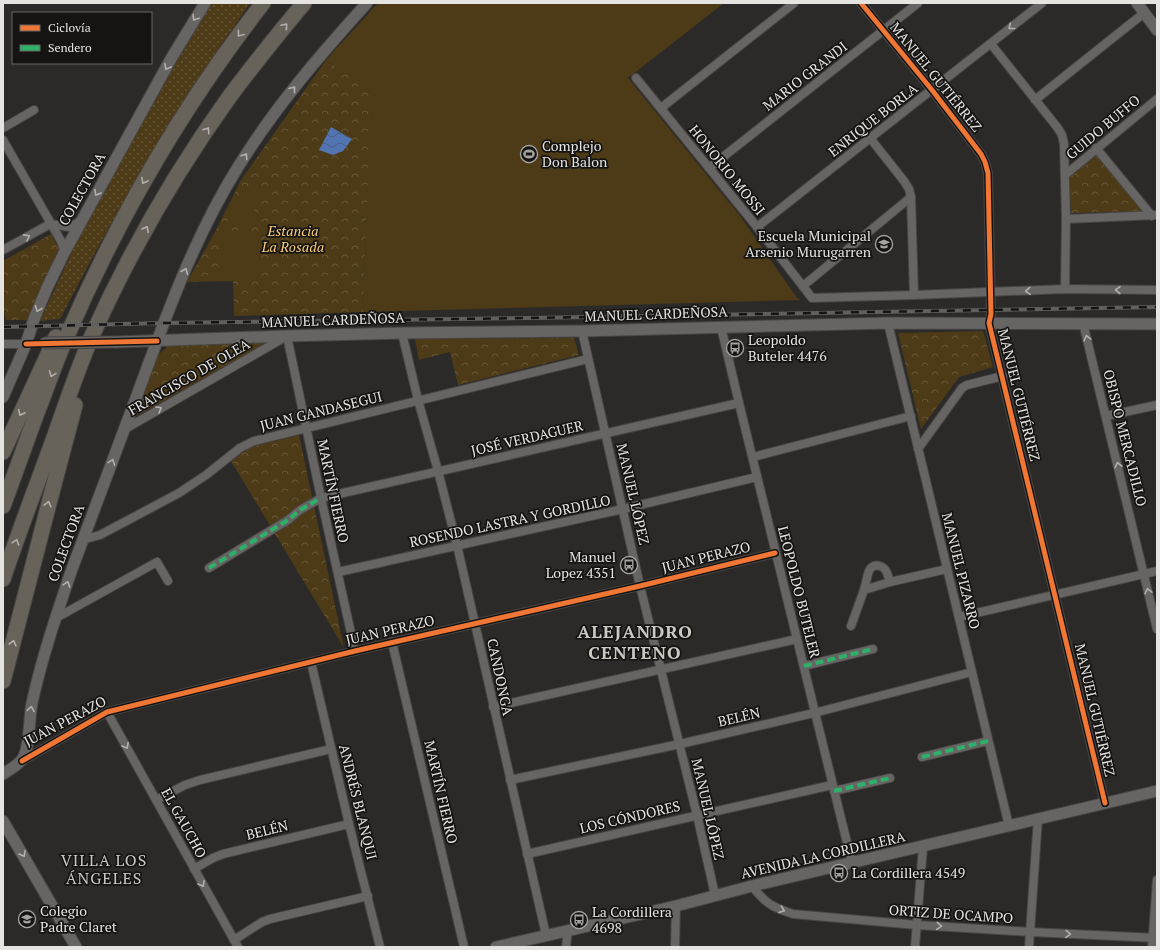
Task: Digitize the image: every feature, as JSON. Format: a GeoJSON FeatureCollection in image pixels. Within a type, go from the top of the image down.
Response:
{"type":"FeatureCollection","features":[{"type":"Feature","properties":{"kind":"highway"},"geometry":{"type":"LineString","coordinates":[[3,506],[59,355],[75,316],[105,255],[144,181],[187,110],[217,65],[263,3]]}},
{"type":"Feature","properties":{"kind":"highway"},"geometry":{"type":"LineString","coordinates":[[3,579],[26,511],[76,375],[91,338],[131,255],[168,191],[230,96],[265,50],[304,3]]}},
{"type":"Feature","properties":{"kind":"highway"},"geometry":{"type":"LineString","coordinates":[[3,452],[75,297],[105,255]]}},
{"type":"Feature","properties":{"kind":"highway"},"geometry":{"type":"LineString","coordinates":[[3,681],[73,410],[86,374],[119,300],[131,255]]}},
{"type":"Feature","properties":{"kind":"main road","name":"COLECTORA"},"geometry":{"type":"LineString","coordinates":[[3,397],[26,344],[34,319],[47,288],[64,253],[172,57],[205,3]]}},
{"type":"Feature","properties":{"kind":"main road","name":"COLECTORA"},"geometry":{"type":"LineString","coordinates":[[22,761],[26,749],[34,694],[42,662],[82,540],[170,307],[190,259],[210,217],[251,146],[302,77],[367,3]]}},
{"type":"Feature","properties":{"kind":"main road"},"geometry":{"type":"LineString","coordinates":[[1137,3],[1157,30]]}},
{"type":"Feature","properties":{"kind":"main road","name":"MANUEL CARDEÑOSA"},"geometry":{"type":"LineString","coordinates":[[26,344],[402,333],[582,331],[888,323],[1157,324]]}},
{"type":"Feature","properties":{"kind":"main road","name":"JUAN PERAZO"},"geometry":{"type":"LineString","coordinates":[[3,774],[22,761]]}},
{"type":"Feature","properties":{"kind":"main road","name":"AVENIDA LA CORDILLERA"},"geometry":{"type":"LineString","coordinates":[[496,947],[676,906],[752,886],[1157,791]]}},
{"type":"Feature","properties":{"kind":"main road"},"geometry":{"type":"LineString","coordinates":[[3,821],[7,832],[76,947]]}},
{"type":"Feature","properties":{"kind":"street"},"geometry":{"type":"LineString","coordinates":[[661,108],[794,3]]}},
{"type":"Feature","properties":{"kind":"street","name":"MANUEL GUTIÉRREZ"},"geometry":{"type":"LineString","coordinates":[[861,3],[932,90],[981,154],[985,162],[988,173],[991,314],[989,323],[1105,803]]}},
{"type":"Feature","properties":{"kind":"street","name":"MARIO GRANDI"},"geometry":{"type":"LineString","coordinates":[[709,168],[918,3]]}},
{"type":"Feature","properties":{"kind":"street","name":"ENRIQUE BORLA"},"geometry":{"type":"LineString","coordinates":[[757,227],[1042,3]]}},
{"type":"Feature","properties":{"kind":"street"},"geometry":{"type":"LineString","coordinates":[[1035,100],[1144,13]]}},
{"type":"Feature","properties":{"kind":"street"},"geometry":{"type":"LineString","coordinates":[[991,44],[1062,135],[1064,144],[1066,219],[1065,289]]}},
{"type":"Feature","properties":{"kind":"street","name":"HONORIO MOSSI"},"geometry":{"type":"LineString","coordinates":[[636,78],[757,227],[812,298],[914,295]]}},
{"type":"Feature","properties":{"kind":"street"},"geometry":{"type":"LineString","coordinates":[[1154,101],[1157,110]]}},
{"type":"Feature","properties":{"kind":"street","name":"GUIDO BUFFO"},"geometry":{"type":"LineString","coordinates":[[1065,175],[1154,101]]}},
{"type":"Feature","properties":{"kind":"street"},"geometry":{"type":"LineString","coordinates":[[3,128],[34,110]]}},
{"type":"Feature","properties":{"kind":"street"},"geometry":{"type":"LineString","coordinates":[[870,138],[909,189],[911,197],[914,295],[1065,289],[1157,290]]}},
{"type":"Feature","properties":{"kind":"street"},"geometry":{"type":"LineString","coordinates":[[3,140],[62,245],[64,253]]}},
{"type":"Feature","properties":{"kind":"street"},"geometry":{"type":"LineString","coordinates":[[1096,148],[1155,215]]}},
{"type":"Feature","properties":{"kind":"street"},"geometry":{"type":"LineString","coordinates":[[803,286],[911,197]]}},
{"type":"Feature","properties":{"kind":"street"},"geometry":{"type":"LineString","coordinates":[[1066,219],[1155,215]]}},
{"type":"Feature","properties":{"kind":"street"},"geometry":{"type":"LineString","coordinates":[[3,250],[50,224],[69,227],[76,224],[83,218]]}},
{"type":"Feature","properties":{"kind":"street","name":"MANUEL PIZARRO"},"geometry":{"type":"LineString","coordinates":[[888,323],[1009,826]]}},
{"type":"Feature","properties":{"kind":"street","name":"OBISPO MERCADILLO"},"geometry":{"type":"LineString","coordinates":[[1083,323],[1157,629]]}},
{"type":"Feature","properties":{"kind":"street","name":"LEOPOLDO BUTELER"},"geometry":{"type":"LineString","coordinates":[[721,327],[852,863]]}},
{"type":"Feature","properties":{"kind":"street","name":"MANUEL LÓPEZ"},"geometry":{"type":"LineString","coordinates":[[582,331],[640,586],[680,744],[715,896]]}},
{"type":"Feature","properties":{"kind":"street","name":"CANDONGA"},"geometry":{"type":"LineString","coordinates":[[402,333],[418,400],[457,545],[546,935]]}},
{"type":"Feature","properties":{"kind":"street","name":"MARTÍN FIERRO"},"geometry":{"type":"LineString","coordinates":[[287,336],[355,651]]}},
{"type":"Feature","properties":{"kind":"street","name":"FRANCISCO DE OLEA"},"geometry":{"type":"LineString","coordinates":[[125,429],[287,336]]}},
{"type":"Feature","properties":{"kind":"street"},"geometry":{"type":"LineString","coordinates":[[3,344],[26,344]]}},
{"type":"Feature","properties":{"kind":"street","name":"JUAN GANDASEGUI"},"geometry":{"type":"LineString","coordinates":[[82,540],[100,535],[179,493],[206,475],[246,444],[418,400],[588,359]]}},
{"type":"Feature","properties":{"kind":"street"},"geometry":{"type":"LineString","coordinates":[[918,449],[962,388],[967,385],[1003,376]]}},
{"type":"Feature","properties":{"kind":"street","name":"JOSÉ VERDAGUER"},"geometry":{"type":"LineString","coordinates":[[208,568],[288,520],[300,510],[321,498],[739,403]]}},
{"type":"Feature","properties":{"kind":"street"},"geometry":{"type":"LineString","coordinates":[[1106,416],[1157,406]]}},
{"type":"Feature","properties":{"kind":"street"},"geometry":{"type":"LineString","coordinates":[[753,457],[911,416]]}},
{"type":"Feature","properties":{"kind":"street","name":"ROSENDO LASTRA Y GORDILLO"},"geometry":{"type":"LineString","coordinates":[[338,572],[623,509],[757,476]]}},
{"type":"Feature","properties":{"kind":"street","name":"JUAN PERAZO"},"geometry":{"type":"LineString","coordinates":[[22,761],[107,712],[392,642],[640,586],[775,553]]}},
{"type":"Feature","properties":{"kind":"street"},"geometry":{"type":"LineString","coordinates":[[56,618],[156,562],[168,581]]}},
{"type":"Feature","properties":{"kind":"street"},"geometry":{"type":"LineString","coordinates":[[851,626],[870,569],[878,565],[883,567],[887,572],[890,582]]}},
{"type":"Feature","properties":{"kind":"street"},"geometry":{"type":"LineString","coordinates":[[864,590],[890,582],[947,569]]}},
{"type":"Feature","properties":{"kind":"street"},"geometry":{"type":"LineString","coordinates":[[959,617],[1157,571]]}},
{"type":"Feature","properties":{"kind":"street"},"geometry":{"type":"LineString","coordinates":[[493,707],[797,639]]}},
{"type":"Feature","properties":{"kind":"street","name":"MARTÍN FIERRO"},"geometry":{"type":"LineString","coordinates":[[392,642],[464,947]]}},
{"type":"Feature","properties":{"kind":"street"},"geometry":{"type":"LineString","coordinates":[[804,666],[873,649]]}},
{"type":"Feature","properties":{"kind":"street","name":"ANDRÉS BLANQUI"},"geometry":{"type":"LineString","coordinates":[[311,662],[380,947]]}},
{"type":"Feature","properties":{"kind":"street","name":"BELÉN"},"geometry":{"type":"LineString","coordinates":[[510,780],[680,744],[972,672]]}},
{"type":"Feature","properties":{"kind":"street","name":"EL GAUCHO"},"geometry":{"type":"LineString","coordinates":[[107,712],[236,943]]}},
{"type":"Feature","properties":{"kind":"street"},"geometry":{"type":"LineString","coordinates":[[922,757],[988,741]]}},
{"type":"Feature","properties":{"kind":"street"},"geometry":{"type":"LineString","coordinates":[[156,800],[185,785],[200,780],[331,749]]}},
{"type":"Feature","properties":{"kind":"street","name":"LOS CÓNDORES"},"geometry":{"type":"LineString","coordinates":[[527,854],[697,815],[890,778]]}},
{"type":"Feature","properties":{"kind":"street"},"geometry":{"type":"LineString","coordinates":[[1029,947],[1038,818]]}},
{"type":"Feature","properties":{"kind":"street","name":"BELÉN"},"geometry":{"type":"LineString","coordinates":[[194,869],[223,854],[349,824]]}},
{"type":"Feature","properties":{"kind":"street"},"geometry":{"type":"LineString","coordinates":[[915,947],[923,847]]}},
{"type":"Feature","properties":{"kind":"street"},"geometry":{"type":"LineString","coordinates":[[1152,947],[1155,938],[1157,880]]}},
{"type":"Feature","properties":{"kind":"street","name":"ORTIZ DE OCAMPO"},"geometry":{"type":"LineString","coordinates":[[752,886],[765,901],[778,909],[793,914],[917,925],[1155,938]]}},
{"type":"Feature","properties":{"kind":"street"},"geometry":{"type":"LineString","coordinates":[[236,943],[262,922],[270,919],[368,896]]}},
{"type":"Feature","properties":{"kind":"street"},"geometry":{"type":"LineString","coordinates":[[675,947],[676,906]]}},
{"type":"Feature","properties":{"kind":"street"},"geometry":{"type":"LineString","coordinates":[[566,947],[568,930]]}},
{"type":"Feature","properties":{"kind":"green space"},"geometry":{"type":"Polygon","coordinates":[[[212,3],[250,3],[160,139],[101,241],[60,319],[40,321],[82,230],[155,101],[189,35],[212,3]]]}},
{"type":"Feature","properties":{"kind":"green space","name":"Complejo Don Balon"},"geometry":{"type":"Polygon","coordinates":[[[378,3],[724,3],[628,78],[740,216],[797,298],[801,300],[363,312],[371,92],[326,60],[378,3]]]}},
{"type":"Feature","properties":{"kind":"green space","name":"Estancia La Rosada"},"geometry":{"type":"Polygon","coordinates":[[[326,60],[372,92],[363,312],[234,316],[233,281],[187,282],[216,230],[241,180],[326,60]]]}},
{"type":"Feature","properties":{"kind":"green space"},"geometry":{"type":"Polygon","coordinates":[[[1097,155],[1143,211],[1071,213],[1069,178],[1097,155]]]}},
{"type":"Feature","properties":{"kind":"green space"},"geometry":{"type":"Polygon","coordinates":[[[245,186],[263,195],[245,229],[227,221],[245,186]]]}},
{"type":"Feature","properties":{"kind":"green space"},"geometry":{"type":"Polygon","coordinates":[[[220,231],[260,231],[260,277],[220,277],[220,231]]]}},
{"type":"Feature","properties":{"kind":"green space"},"geometry":{"type":"Polygon","coordinates":[[[51,234],[59,249],[27,320],[6,320],[3,306],[3,261],[51,234]]]}},
{"type":"Feature","properties":{"kind":"green space"},"geometry":{"type":"Polygon","coordinates":[[[983,331],[993,367],[959,377],[921,429],[898,333],[983,331]]]}},
{"type":"Feature","properties":{"kind":"green space"},"geometry":{"type":"Polygon","coordinates":[[[574,338],[579,355],[458,385],[450,352],[419,360],[415,339],[574,338]]]}},
{"type":"Feature","properties":{"kind":"green space"},"geometry":{"type":"Polygon","coordinates":[[[269,341],[135,417],[159,354],[171,344],[269,341]]]}},
{"type":"Feature","properties":{"kind":"green space"},"geometry":{"type":"Polygon","coordinates":[[[299,435],[344,648],[231,461],[250,447],[299,435]]]}},
{"type":"Feature","properties":{"kind":"water"},"geometry":{"type":"Polygon","coordinates":[[[331,127],[352,139],[343,151],[333,155],[319,150],[331,127]]]}},
{"type":"Feature","properties":{"kind":"railway"},"geometry":{"type":"LineString","coordinates":[[3,327],[164,323],[1157,307]]}},
{"type":"Feature","properties":{"kind":"marked path"},"geometry":{"type":"LineString","coordinates":[[209,568],[321,498]]}},
{"type":"Feature","properties":{"kind":"marked path"},"geometry":{"type":"LineString","coordinates":[[804,666],[873,649]]}},
{"type":"Feature","properties":{"kind":"marked path"},"geometry":{"type":"LineString","coordinates":[[922,757],[988,741]]}},
{"type":"Feature","properties":{"kind":"marked path"},"geometry":{"type":"LineString","coordinates":[[834,791],[890,778]]}},
{"type":"Feature","properties":{"kind":"cycle path"},"geometry":{"type":"LineString","coordinates":[[861,3],[932,90],[981,154],[985,162],[988,173],[991,314],[989,323],[1105,803]]}},
{"type":"Feature","properties":{"kind":"cycle path"},"geometry":{"type":"LineString","coordinates":[[26,344],[157,341]]}},
{"type":"Feature","properties":{"kind":"cycle path"},"geometry":{"type":"LineString","coordinates":[[22,761],[107,712],[355,651],[640,586],[775,553]]}},
{"type":"Feature","properties":{"kind":"place","name":"Complejo Don Balon"},"geometry":{"type":"Point","coordinates":[529,154]}},
{"type":"Feature","properties":{"kind":"place","name":"Escuela Municipal Arsenio Murugarren"},"geometry":{"type":"Point","coordinates":[884,244]}},
{"type":"Feature","properties":{"kind":"place","name":"Leopoldo Buteler 4476"},"geometry":{"type":"Point","coordinates":[735,348]}},
{"type":"Feature","properties":{"kind":"place","name":"Manuel Lopez 4351"},"geometry":{"type":"Point","coordinates":[629,565]}},
{"type":"Feature","properties":{"kind":"place","name":"La Cordillera 4549"},"geometry":{"type":"Point","coordinates":[839,873]}},
{"type":"Feature","properties":{"kind":"place","name":"Colegio Padre Claret"},"geometry":{"type":"Point","coordinates":[27,919]}},
{"type":"Feature","properties":{"kind":"place","name":"La Cordillera 4698"},"geometry":{"type":"Point","coordinates":[579,920]}},
{"type":"Feature","properties":{"kind":"district","name":"ALEJANDRO CENTENO"},"geometry":{"type":"Point","coordinates":[635,642]}},
{"type":"Feature","properties":{"kind":"district","name":"VILLA LOS ÁNGELES"},"geometry":{"type":"Point","coordinates":[104,869]}}]}
